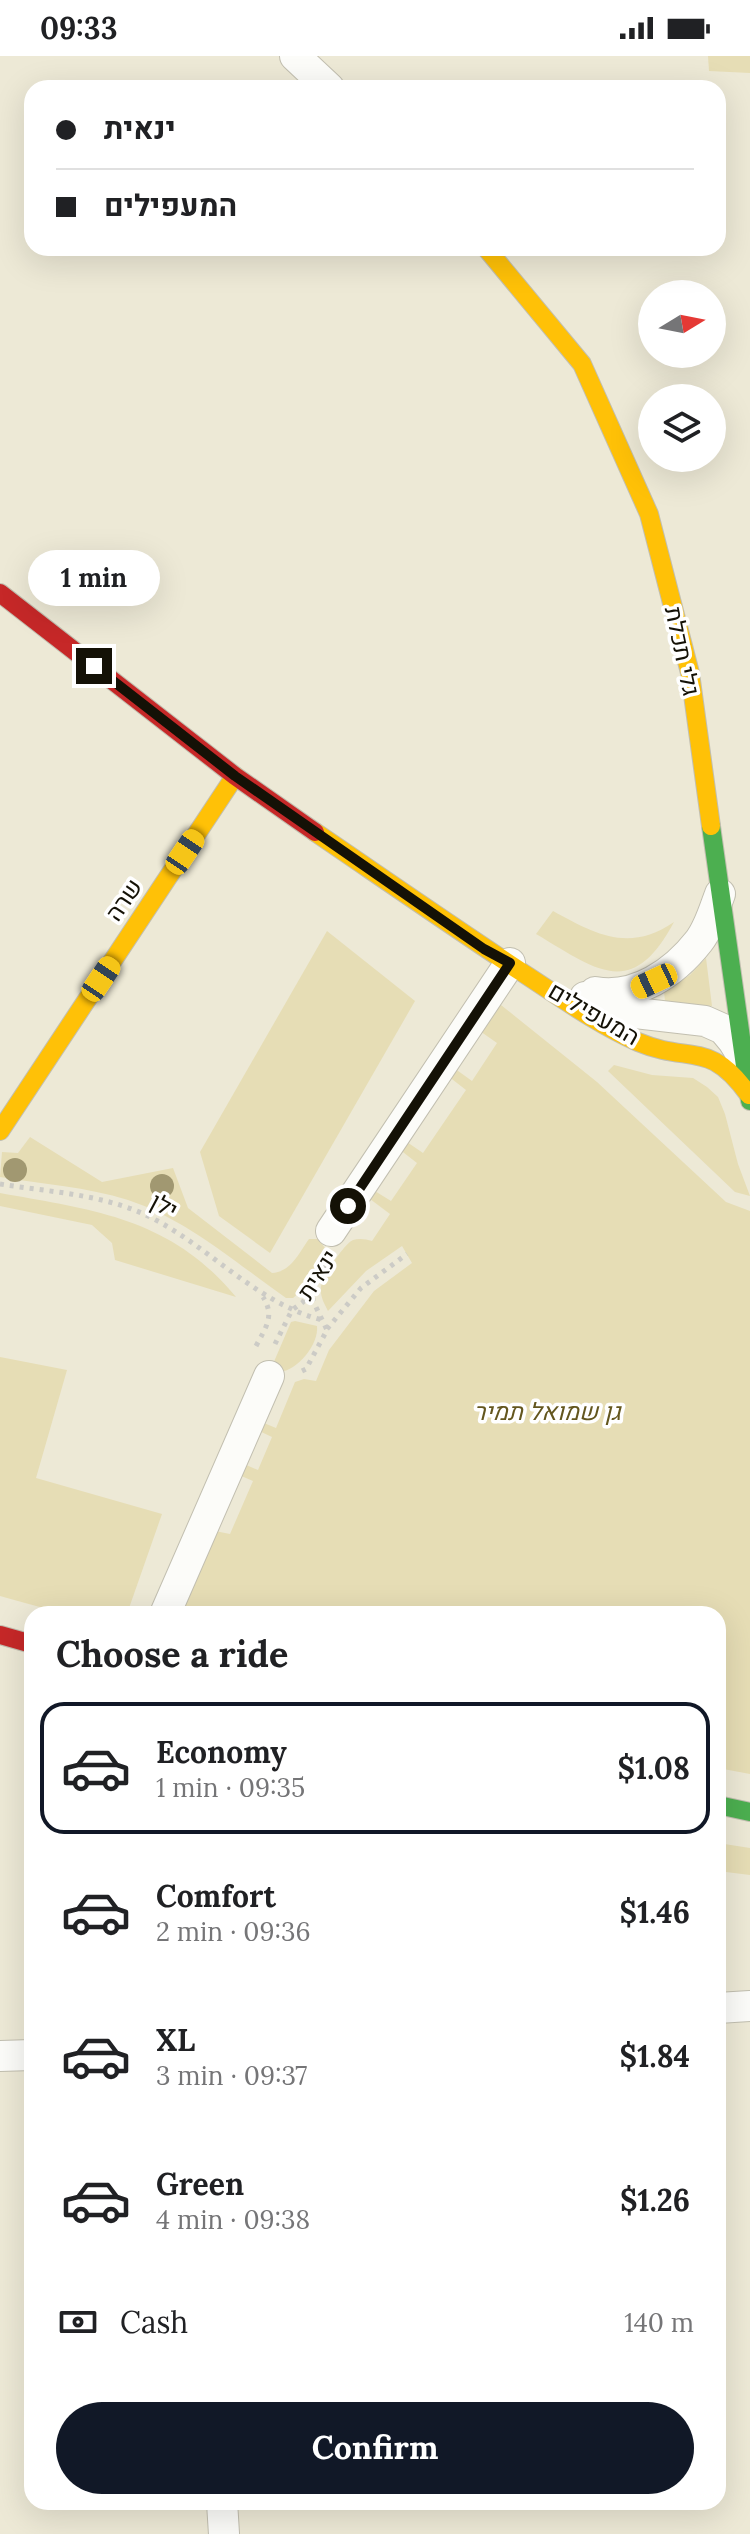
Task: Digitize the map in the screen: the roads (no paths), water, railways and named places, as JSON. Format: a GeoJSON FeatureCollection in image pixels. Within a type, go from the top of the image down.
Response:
{"type":"FeatureCollection","features":[{"type":"Feature","properties":{"kind":"street"},"geometry":{"type":"LineString","coordinates":[[295,56],[320,80]]}},
{"type":"Feature","properties":{"kind":"street","name":"גלי תכלת"},"geometry":{"type":"LineString","coordinates":[[493,256],[582,364],[649,514],[690,673],[749,1098]]}},
{"type":"Feature","properties":{"kind":"street","name":"המעפילים"},"geometry":{"type":"LineString","coordinates":[[0,593],[235,776],[484,949],[609,1028],[645,1045],[710,1057],[729,1067],[749,1098]]}},
{"type":"Feature","properties":{"kind":"street","name":"שרה"},"geometry":{"type":"LineString","coordinates":[[0,1131],[235,776]]}},
{"type":"Feature","properties":{"kind":"street","name":"המעפילים"},"geometry":{"type":"LineString","coordinates":[[556,985],[608,994],[630,993],[654,981],[699,941],[720,894]]}},
{"type":"Feature","properties":{"kind":"street","name":"המעפילים"},"geometry":{"type":"LineString","coordinates":[[516,967],[618,1011],[705,1021],[723,1029],[745,1061]]}},
{"type":"Feature","properties":{"kind":"street","name":"ינאית"},"geometry":{"type":"LineString","coordinates":[[331,1231],[516,967]]}},
{"type":"Feature","properties":{"kind":"street"},"geometry":{"type":"LineString","coordinates":[[168,1606],[268,1369]]}},
{"type":"Feature","properties":{"kind":"street"},"geometry":{"type":"LineString","coordinates":[[0,1635],[24,1642]]}},
{"type":"Feature","properties":{"kind":"street"},"geometry":{"type":"LineString","coordinates":[[726,1799],[750,1801]]}},
{"type":"Feature","properties":{"kind":"street"},"geometry":{"type":"LineString","coordinates":[[726,1807],[750,1812]]}},
{"type":"Feature","properties":{"kind":"street"},"geometry":{"type":"LineString","coordinates":[[726,2008],[750,2006]]}},
{"type":"Feature","properties":{"kind":"street"},"geometry":{"type":"LineString","coordinates":[[0,2056],[24,2055]]}},
{"type":"Feature","properties":{"kind":"street"},"geometry":{"type":"LineString","coordinates":[[222,2510],[224,2534]]}},
{"type":"Feature","properties":{"kind":"park label","name":"גן שמואל תמיר"},"geometry":{"type":"Point","coordinates":[547,1412]}}]}
